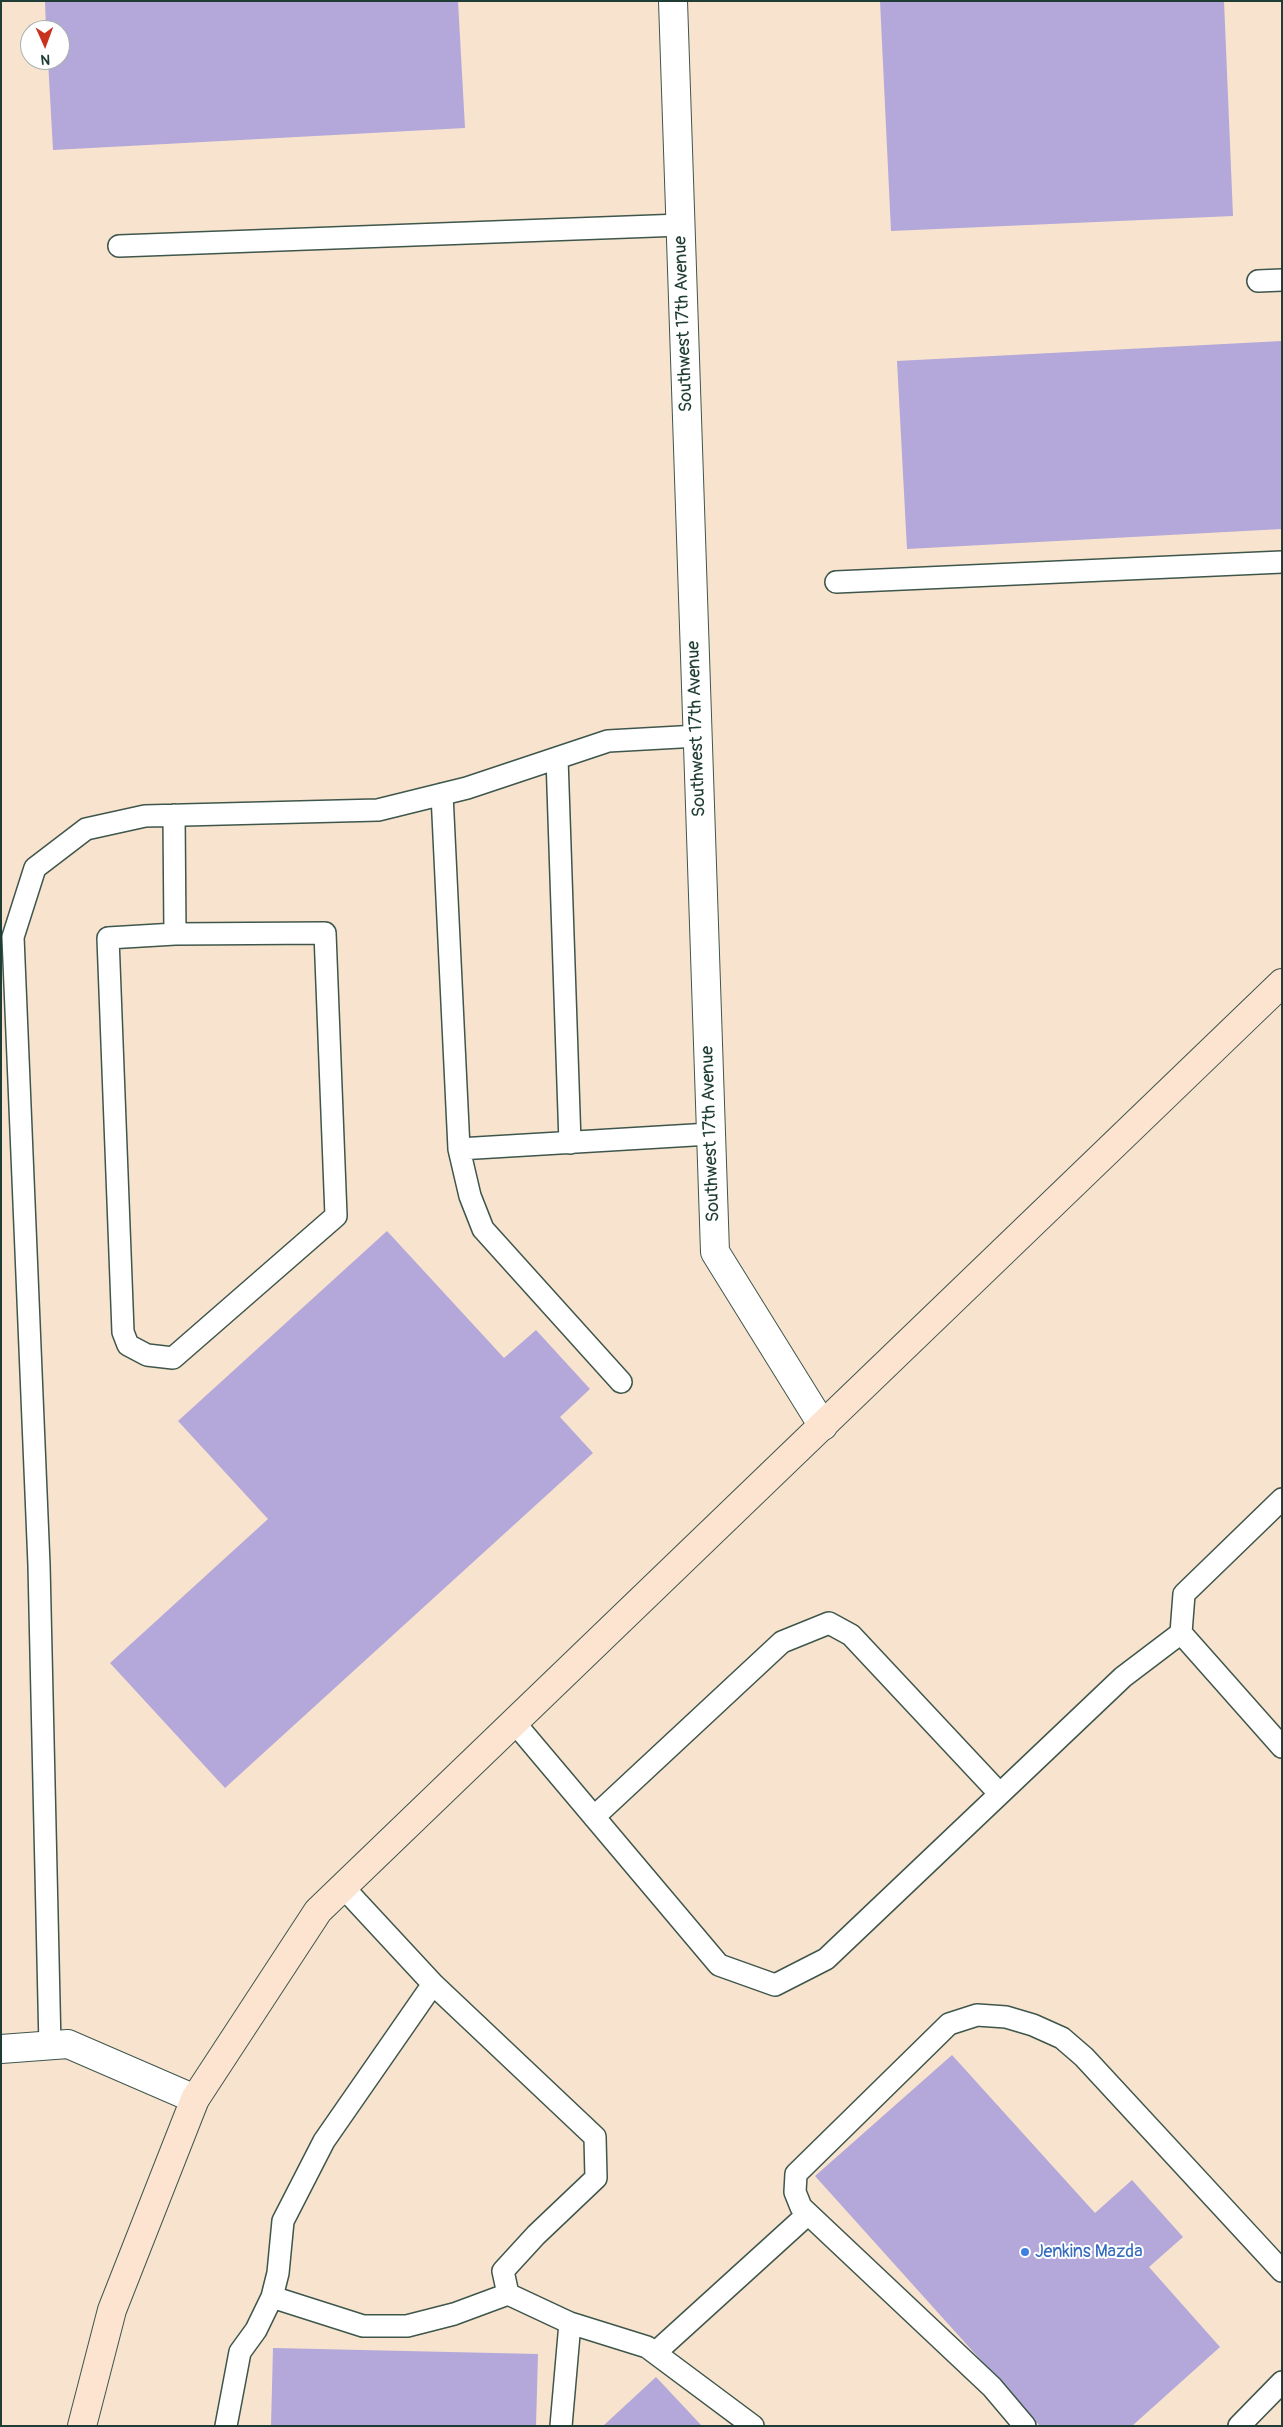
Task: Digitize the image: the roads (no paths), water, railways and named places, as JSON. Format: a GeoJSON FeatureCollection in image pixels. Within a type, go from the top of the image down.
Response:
{"type":"FeatureCollection","features":[{"type":"Feature","properties":{"kind":"main road"},"geometry":{"type":"LineString","coordinates":[[82,2426],[112,2310],[195,2099],[318,1911],[1282,983]]}},
{"type":"Feature","properties":{"kind":"street","name":"Southwest 17th Avenue"},"geometry":{"type":"LineString","coordinates":[[673,1],[715,1252],[823,1426]]}},
{"type":"Feature","properties":{"kind":"street"},"geometry":{"type":"LineString","coordinates":[[1,2049],[68,2044],[195,2099]]}},
{"type":"Feature","properties":{"kind":"lane"},"geometry":{"type":"LineString","coordinates":[[119,246],[681,225]]}},
{"type":"Feature","properties":{"kind":"lane"},"geometry":{"type":"LineString","coordinates":[[1258,281],[1282,280]]}},
{"type":"Feature","properties":{"kind":"lane"},"geometry":{"type":"LineString","coordinates":[[836,582],[1282,562]]}},
{"type":"Feature","properties":{"kind":"lane"},"geometry":{"type":"LineString","coordinates":[[50,2046],[39,1560],[13,937],[35,868],[86,829],[145,816],[378,810],[442,794],[608,741],[698,736]]}},
{"type":"Feature","properties":{"kind":"lane"},"geometry":{"type":"LineString","coordinates":[[557,758],[570,1143]]}},
{"type":"Feature","properties":{"kind":"lane"},"geometry":{"type":"LineString","coordinates":[[442,794],[459,1149],[470,1196],[483,1229],[621,1382]]}},
{"type":"Feature","properties":{"kind":"lane"},"geometry":{"type":"LineString","coordinates":[[174,815],[175,934]]}},
{"type":"Feature","properties":{"kind":"lane"},"geometry":{"type":"LineString","coordinates":[[324,933],[336,1216],[173,1358],[147,1355],[128,1345],[123,1332],[108,938],[175,934],[324,933]]}},
{"type":"Feature","properties":{"kind":"lane"},"geometry":{"type":"LineString","coordinates":[[459,1149],[710,1134]]}},
{"type":"Feature","properties":{"kind":"lane"},"geometry":{"type":"LineString","coordinates":[[1282,1499],[1184,1594],[1181,1633],[1282,1747]]}},
{"type":"Feature","properties":{"kind":"lane"},"geometry":{"type":"LineString","coordinates":[[594,1817],[782,1642],[829,1623],[851,1635],[999,1793]]}},
{"type":"Feature","properties":{"kind":"lane"},"geometry":{"type":"LineString","coordinates":[[514,1722],[719,1965],[775,1986],[826,1959],[1122,1677],[1181,1633]]}},
{"type":"Feature","properties":{"kind":"lane"},"geometry":{"type":"LineString","coordinates":[[343,1887],[433,1984],[595,2137],[596,2178],[536,2235],[503,2271],[508,2294]]}},
{"type":"Feature","properties":{"kind":"lane"},"geometry":{"type":"LineString","coordinates":[[226,2426],[240,2352],[256,2330],[272,2296],[278,2273],[282,2221],[300,2183],[324,2141],[433,1984]]}},
{"type":"Feature","properties":{"kind":"lane"},"geometry":{"type":"LineString","coordinates":[[1025,2426],[992,2387],[801,2207],[795,2192],[796,2174],[949,2024],[977,2015],[1006,2017],[1033,2025],[1062,2038],[1084,2057],[1282,2271]]}},
{"type":"Feature","properties":{"kind":"lane"},"geometry":{"type":"LineString","coordinates":[[655,2353],[808,2214]]}},
{"type":"Feature","properties":{"kind":"lane"},"geometry":{"type":"LineString","coordinates":[[272,2296],[363,2326],[407,2326],[454,2314],[508,2294],[570,2323],[647,2347],[750,2424]]}},
{"type":"Feature","properties":{"kind":"lane"},"geometry":{"type":"LineString","coordinates":[[561,2426],[570,2323]]}},
{"type":"Feature","properties":{"kind":"lane"},"geometry":{"type":"LineString","coordinates":[[1239,2426],[1282,2382]]}},
{"type":"Feature","properties":{"kind":"place","name":"Jenkins Mazda"},"geometry":{"type":"Point","coordinates":[1025,2252]}}]}
